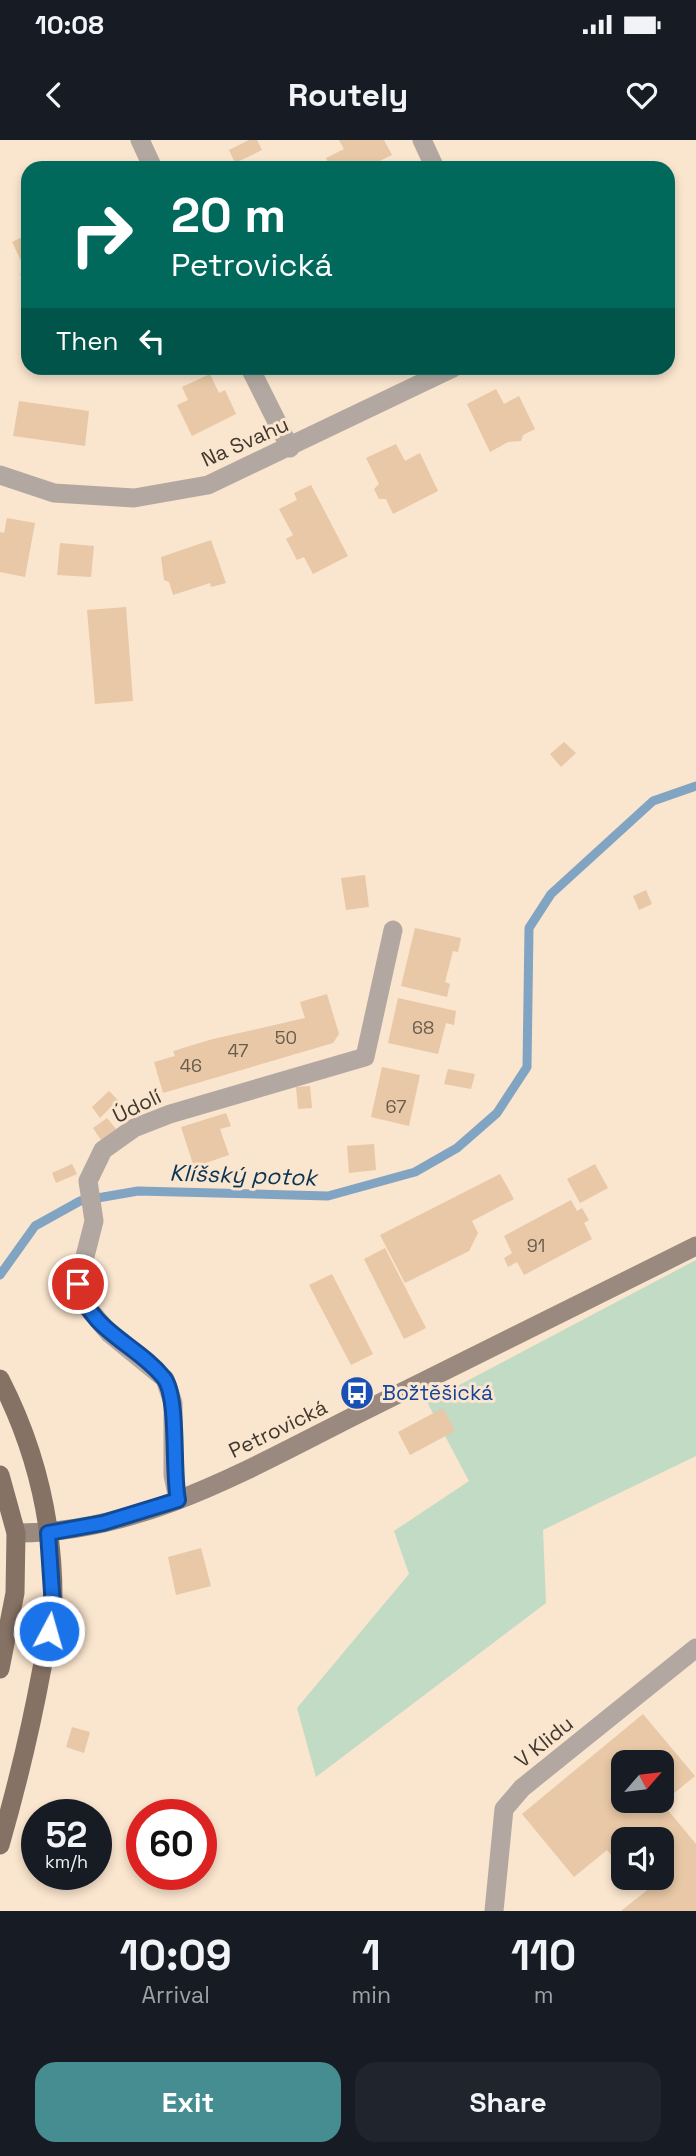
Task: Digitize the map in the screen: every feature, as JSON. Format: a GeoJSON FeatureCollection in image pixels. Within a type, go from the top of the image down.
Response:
{"type":"FeatureCollection","features":[{"type":"Feature","properties":{"kind":"main road","name":"Petrovická"},"geometry":{"type":"LineString","coordinates":[[16,1533],[48,1533],[103,1523],[204,1490],[696,1246]]}},
{"type":"Feature","properties":{"kind":"main road"},"geometry":{"type":"LineString","coordinates":[[0,1379],[22,1422],[40,1480],[48,1533],[53,1607],[27,1748],[0,1845]]}},
{"type":"Feature","properties":{"kind":"main road"},"geometry":{"type":"LineString","coordinates":[[0,1475],[16,1533],[15,1593],[0,1669]]}},
{"type":"Feature","properties":{"kind":"street"},"geometry":{"type":"LineString","coordinates":[[140,140],[150,161]]}},
{"type":"Feature","properties":{"kind":"street"},"geometry":{"type":"LineString","coordinates":[[422,140],[432,161]]}},
{"type":"Feature","properties":{"kind":"street"},"geometry":{"type":"LineString","coordinates":[[253,375],[289,448]]}},
{"type":"Feature","properties":{"kind":"street","name":"Na Svahu"},"geometry":{"type":"LineString","coordinates":[[0,475],[54,493],[134,498],[208,485],[439,375]]}},
{"type":"Feature","properties":{"kind":"street","name":"Údolí"},"geometry":{"type":"LineString","coordinates":[[178,1500],[173,1475],[173,1403],[165,1379],[110,1334],[82,1301],[78,1284],[94,1221],[88,1181],[103,1150],[134,1128],[170,1114],[365,1057],[393,930]]}},
{"type":"Feature","properties":{"kind":"street","name":"V Klidu"},"geometry":{"type":"LineString","coordinates":[[494,1911],[504,1809],[522,1788],[696,1648]]}},
{"type":"Feature","properties":{"kind":"green space"},"geometry":{"type":"Polygon","coordinates":[[[696,1260],[696,1456],[543,1530],[546,1603],[316,1777],[297,1708],[409,1574],[394,1531],[469,1481],[427,1402],[696,1260]]]}},
{"type":"Feature","properties":{"kind":"building"},"geometry":{"type":"Polygon","coordinates":[[[249,140],[257,140],[262,150],[234,161],[229,150],[249,140]]]}},
{"type":"Feature","properties":{"kind":"building"},"geometry":{"type":"Polygon","coordinates":[[[339,140],[384,140],[392,155],[380,161],[328,161],[326,158],[344,149],[339,140]]]}},
{"type":"Feature","properties":{"kind":"building"},"geometry":{"type":"Polygon","coordinates":[[[21,238],[21,261],[12,242],[21,238]]]}},
{"type":"Feature","properties":{"kind":"building"},"geometry":{"type":"Polygon","coordinates":[[[210,375],[219,393],[225,390],[236,414],[192,436],[177,405],[188,400],[182,387],[210,375]]]}},
{"type":"Feature","properties":{"kind":"building"},"geometry":{"type":"Polygon","coordinates":[[[496,389],[504,404],[519,396],[535,429],[523,435],[521,441],[508,442],[490,452],[467,404],[496,389]]]}},
{"type":"Feature","properties":{"kind":"building"},"geometry":{"type":"Polygon","coordinates":[[[19,401],[89,411],[85,446],[13,436],[19,401]]]}},
{"type":"Feature","properties":{"kind":"building"},"geometry":{"type":"Polygon","coordinates":[[[396,444],[405,461],[420,453],[438,491],[393,514],[386,499],[379,499],[374,489],[379,484],[366,458],[396,444]]]}},
{"type":"Feature","properties":{"kind":"building"},"geometry":{"type":"Polygon","coordinates":[[[311,485],[348,556],[313,574],[304,557],[297,560],[286,539],[293,535],[279,509],[297,500],[294,493],[311,485]]]}},
{"type":"Feature","properties":{"kind":"building"},"geometry":{"type":"Polygon","coordinates":[[[7,518],[35,523],[25,577],[0,572],[0,532],[4,533],[7,518]]]}},
{"type":"Feature","properties":{"kind":"building"},"geometry":{"type":"Polygon","coordinates":[[[211,540],[226,583],[211,587],[210,583],[173,595],[169,582],[164,580],[161,557],[211,540]]]}},
{"type":"Feature","properties":{"kind":"building"},"geometry":{"type":"Polygon","coordinates":[[[60,543],[94,546],[91,577],[57,575],[60,543]]]}},
{"type":"Feature","properties":{"kind":"building"},"geometry":{"type":"Polygon","coordinates":[[[126,607],[133,701],[95,704],[87,610],[126,607]]]}},
{"type":"Feature","properties":{"kind":"building"},"geometry":{"type":"Polygon","coordinates":[[[564,742],[576,753],[561,767],[550,754],[564,742]]]}},
{"type":"Feature","properties":{"kind":"building"},"geometry":{"type":"Polygon","coordinates":[[[365,875],[369,907],[346,910],[341,878],[365,875]]]}},
{"type":"Feature","properties":{"kind":"building"},"geometry":{"type":"Polygon","coordinates":[[[646,890],[652,904],[639,910],[633,896],[646,890]]]}},
{"type":"Feature","properties":{"kind":"building"},"geometry":{"type":"Polygon","coordinates":[[[415,928],[461,938],[458,952],[453,951],[445,982],[450,984],[447,997],[401,986],[415,928]]]}},
{"type":"Feature","properties":{"kind":"building"},"geometry":{"type":"Polygon","coordinates":[[[327,994],[339,1034],[333,1043],[163,1093],[154,1062],[175,1056],[173,1051],[213,1039],[305,1018],[300,1002],[327,994]]]}},
{"type":"Feature","properties":{"kind":"building"},"geometry":{"type":"Polygon","coordinates":[[[398,998],[456,1011],[454,1025],[446,1023],[438,1054],[388,1043],[398,998]]]}},
{"type":"Feature","properties":{"kind":"building"},"geometry":{"type":"Polygon","coordinates":[[[382,1067],[420,1075],[409,1126],[371,1117],[382,1067]]]}},
{"type":"Feature","properties":{"kind":"building"},"geometry":{"type":"Polygon","coordinates":[[[448,1069],[475,1074],[471,1089],[444,1084],[448,1069]]]}},
{"type":"Feature","properties":{"kind":"building"},"geometry":{"type":"Polygon","coordinates":[[[310,1086],[312,1108],[298,1109],[296,1087],[310,1086]]]}},
{"type":"Feature","properties":{"kind":"building"},"geometry":{"type":"Polygon","coordinates":[[[109,1091],[118,1100],[100,1118],[92,1107],[109,1091]]]}},
{"type":"Feature","properties":{"kind":"building"},"geometry":{"type":"Polygon","coordinates":[[[226,1113],[231,1126],[220,1129],[229,1155],[194,1167],[181,1127],[226,1113]]]}},
{"type":"Feature","properties":{"kind":"building"},"geometry":{"type":"Polygon","coordinates":[[[107,1118],[116,1129],[101,1140],[93,1128],[107,1118]]]}},
{"type":"Feature","properties":{"kind":"building"},"geometry":{"type":"Polygon","coordinates":[[[374,1144],[376,1170],[349,1173],[347,1146],[374,1144]]]}},
{"type":"Feature","properties":{"kind":"building"},"geometry":{"type":"Polygon","coordinates":[[[72,1164],[77,1174],[56,1183],[52,1173],[72,1164]]]}},
{"type":"Feature","properties":{"kind":"building"},"geometry":{"type":"Polygon","coordinates":[[[595,1164],[608,1188],[580,1203],[567,1179],[595,1164]]]}},
{"type":"Feature","properties":{"kind":"building"},"geometry":{"type":"Polygon","coordinates":[[[500,1174],[514,1199],[472,1221],[478,1233],[469,1251],[405,1283],[380,1235],[500,1174]]]}},
{"type":"Feature","properties":{"kind":"building"},"geometry":{"type":"Polygon","coordinates":[[[571,1200],[577,1211],[582,1208],[589,1220],[584,1223],[592,1239],[524,1275],[517,1262],[508,1267],[504,1258],[512,1253],[504,1236],[571,1200]]]}},
{"type":"Feature","properties":{"kind":"building"},"geometry":{"type":"Polygon","coordinates":[[[385,1248],[426,1328],[404,1339],[364,1259],[385,1248]]]}},
{"type":"Feature","properties":{"kind":"building"},"geometry":{"type":"Polygon","coordinates":[[[332,1274],[373,1354],[351,1365],[309,1285],[332,1274]]]}},
{"type":"Feature","properties":{"kind":"building"},"geometry":{"type":"Polygon","coordinates":[[[443,1408],[455,1431],[410,1455],[398,1432],[443,1408]]]}},
{"type":"Feature","properties":{"kind":"building"},"geometry":{"type":"Polygon","coordinates":[[[201,1548],[211,1586],[176,1595],[168,1557],[201,1548]]]}},
{"type":"Feature","properties":{"kind":"building"},"geometry":{"type":"Polygon","coordinates":[[[643,1714],[673,1750],[611,1750],[611,1813],[670,1813],[696,1844],[696,1911],[621,1911],[647,1890],[674,1890],[674,1827],[611,1827],[611,1855],[607,1850],[574,1877],[522,1814],[643,1714]]]}},
{"type":"Feature","properties":{"kind":"building"},"geometry":{"type":"Polygon","coordinates":[[[72,1727],[90,1732],[84,1753],[66,1747],[72,1727]]]}},
{"type":"Feature","properties":{"kind":"building"},"geometry":{"type":"Polygon","coordinates":[[[674,1751],[695,1776],[674,1793],[674,1751]]]}},
{"type":"Feature","properties":{"kind":"waterway","name":"Klíšský potok"},"geometry":{"type":"LineString","coordinates":[[0,1275],[35,1226],[80,1201],[138,1191],[328,1196],[415,1172],[457,1148],[497,1113],[527,1067],[529,928],[551,894],[653,801],[696,786]]}},
{"type":"Feature","properties":{"kind":"place","name":"Božtěšická"},"geometry":{"type":"Point","coordinates":[357,1393]}},
{"type":"Feature","properties":{"kind":"route"},"geometry":{"type":"LineString","coordinates":[[49,1631],[53,1607],[48,1533],[103,1523],[178,1500],[173,1475],[173,1403],[165,1379],[110,1334],[82,1301],[78,1284]]}}]}
